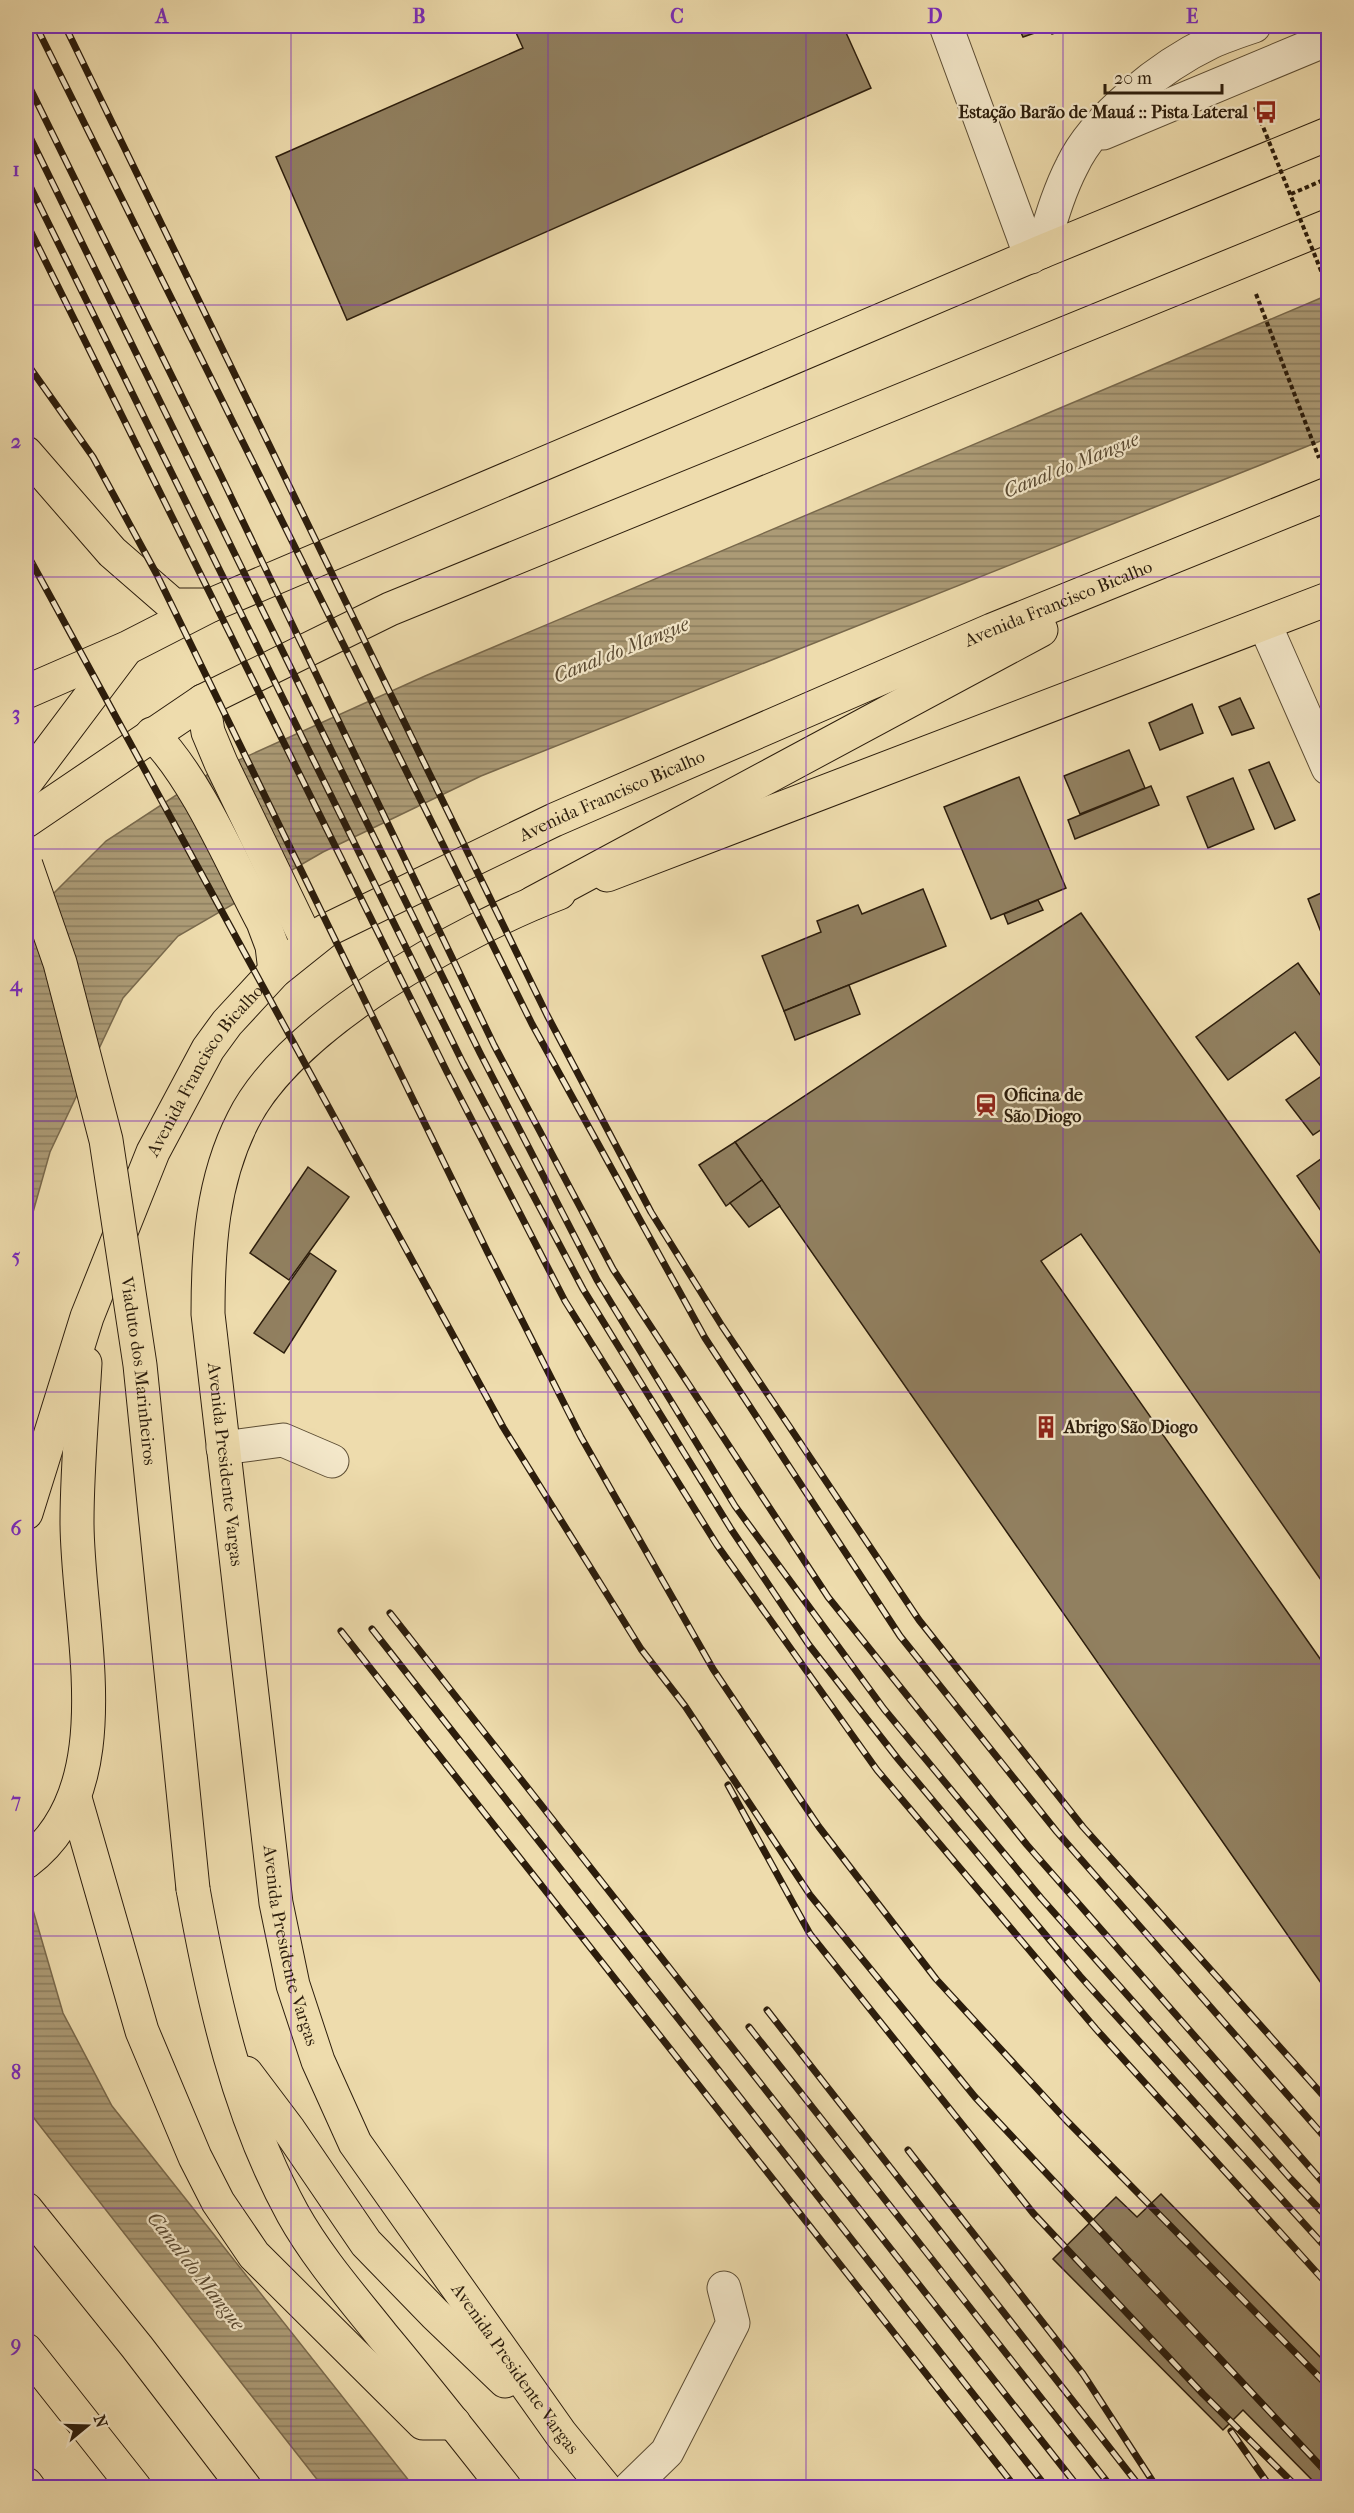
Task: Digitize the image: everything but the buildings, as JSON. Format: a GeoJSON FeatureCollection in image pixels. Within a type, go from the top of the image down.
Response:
{"type":"FeatureCollection","features":[{"type":"Feature","properties":{"kind":"main road"},"geometry":{"type":"LineString","coordinates":[[26,692],[128,648],[211,605],[1036,255],[1329,134]]}},
{"type":"Feature","properties":{"kind":"main road"},"geometry":{"type":"LineString","coordinates":[[26,821],[203,701],[390,609],[1329,226]]}},
{"type":"Feature","properties":{"kind":"main road"},"geometry":{"type":"LineString","coordinates":[[26,453],[112,552],[173,605],[211,605]]}},
{"type":"Feature","properties":{"kind":"main road","name":"Avenida Francisco Bicalho"},"geometry":{"type":"LineString","coordinates":[[87,1317],[153,1152],[208,1049],[227,1023],[275,971],[325,931],[554,820],[992,630],[1167,559],[1325,478]]}},
{"type":"Feature","properties":{"kind":"main road"},"geometry":{"type":"LineString","coordinates":[[533,903],[1167,559]]}},
{"type":"Feature","properties":{"kind":"main road"},"geometry":{"type":"LineString","coordinates":[[533,903],[1265,626],[1329,599]]}},
{"type":"Feature","properties":{"kind":"main road"},"geometry":{"type":"LineString","coordinates":[[26,782],[128,648]]}},
{"type":"Feature","properties":{"kind":"main road"},"geometry":{"type":"LineString","coordinates":[[203,701],[208,732],[221,763],[308,943]]}},
{"type":"Feature","properties":{"kind":"main road"},"geometry":{"type":"LineString","coordinates":[[152,734],[171,753],[189,782],[263,922],[272,946],[275,971]]}},
{"type":"Feature","properties":{"kind":"main road","name":"Viaduto dos Marinheiros"},"geometry":{"type":"LineString","coordinates":[[26,866],[60,963],[106,1140],[140,1365],[193,1889],[208,1969],[228,2051]]}},
{"type":"Feature","properties":{"kind":"main road","name":"Avenida Presidente Vargas"},"geometry":{"type":"LineString","coordinates":[[533,903],[463,938],[376,990],[304,1043],[258,1096],[234,1140],[219,1186],[209,1249],[208,1314],[276,1903],[293,1985],[318,2061],[355,2143],[561,2434],[605,2487]]}},
{"type":"Feature","properties":{"kind":"main road"},"geometry":{"type":"LineString","coordinates":[[26,1513],[87,1317]]}},
{"type":"Feature","properties":{"kind":"main road"},"geometry":{"type":"LineString","coordinates":[[26,1862],[40,1851],[60,1824],[75,1798],[90,1713],[77,1523],[87,1317]]}},
{"type":"Feature","properties":{"kind":"main road"},"geometry":{"type":"LineString","coordinates":[[75,1798],[142,2031],[195,2157],[218,2202],[254,2255],[423,2423],[454,2423]]}},
{"type":"Feature","properties":{"kind":"main road"},"geometry":{"type":"LineString","coordinates":[[228,2051],[289,2130],[366,2243],[435,2314],[561,2434]]}},
{"type":"Feature","properties":{"kind":"main road"},"geometry":{"type":"LineString","coordinates":[[228,2051],[264,2154],[294,2215],[336,2277],[505,2487]]}},
{"type":"Feature","properties":{"kind":"main road"},"geometry":{"type":"LineString","coordinates":[[26,2209],[245,2487]]}},
{"type":"Feature","properties":{"kind":"main road"},"geometry":{"type":"LineString","coordinates":[[26,2350],[135,2487]]}},
{"type":"Feature","properties":{"kind":"street"},"geometry":{"type":"LineString","coordinates":[[946,26],[1036,255]]}},
{"type":"Feature","properties":{"kind":"street"},"geometry":{"type":"LineString","coordinates":[[1036,255],[1072,164],[1114,111],[1175,64],[1210,42],[1254,26]]}},
{"type":"Feature","properties":{"kind":"street"},"geometry":{"type":"LineString","coordinates":[[1091,138],[1329,39]]}},
{"type":"Feature","properties":{"kind":"street"},"geometry":{"type":"LineString","coordinates":[[1265,626],[1329,768]]}},
{"type":"Feature","properties":{"kind":"street"},"geometry":{"type":"LineString","coordinates":[[223,1448],[283,1440],[332,1461]]}},
{"type":"Feature","properties":{"kind":"street"},"geometry":{"type":"LineString","coordinates":[[630,2487],[667,2452],[708,2376],[733,2323],[724,2288]]}},
{"type":"Feature","properties":{"kind":"path"},"geometry":{"type":"LineString","coordinates":[[1255,107],[1329,288]]}},
{"type":"Feature","properties":{"kind":"path"},"geometry":{"type":"LineString","coordinates":[[1291,194],[1329,178]]}},
{"type":"Feature","properties":{"kind":"path"},"geometry":{"type":"LineString","coordinates":[[1263,313],[1325,478]]}},
{"type":"Feature","properties":{"kind":"water","name":"Canal do Mangue"},"geometry":{"type":"Polygon","coordinates":[[[1328,295],[1328,438],[481,776],[323,852],[178,936],[123,998],[50,1152],[26,1237],[26,937],[49,898],[106,841],[210,773],[425,676],[1328,295]]]}},
{"type":"Feature","properties":{"kind":"water","name":"Canal do Mangue"},"geometry":{"type":"Polygon","coordinates":[[[26,1886],[63,2013],[112,2106],[414,2487],[323,2487],[26,2108],[26,1886]]]}},
{"type":"Feature","properties":{"kind":"railway"},"geometry":{"type":"LineString","coordinates":[[36,26],[532,1024],[705,1338],[900,1636],[1057,1832],[1328,2141]]}},
{"type":"Feature","properties":{"kind":"railway"},"geometry":{"type":"LineString","coordinates":[[65,26],[547,1015],[651,1212],[722,1326],[919,1620],[1083,1827],[1328,2101]]}},
{"type":"Feature","properties":{"kind":"railway"},"geometry":{"type":"LineString","coordinates":[[26,80],[221,476],[494,1045],[613,1269],[828,1597],[1027,1845],[1328,2188]]}},
{"type":"Feature","properties":{"kind":"railway"},"geometry":{"type":"LineString","coordinates":[[26,129],[480,1053],[597,1280],[735,1506],[884,1709],[1041,1898],[1328,2218]]}},
{"type":"Feature","properties":{"kind":"railway"},"geometry":{"type":"LineString","coordinates":[[26,178],[463,1063],[583,1289],[731,1529],[809,1645],[898,1759],[1080,1976],[1328,2250]]}},
{"type":"Feature","properties":{"kind":"railway"},"geometry":{"type":"LineString","coordinates":[[26,222],[447,1072],[565,1301],[717,1545],[877,1770],[1096,2029],[1328,2285]]}},
{"type":"Feature","properties":{"kind":"railway"},"geometry":{"type":"LineString","coordinates":[[26,362],[93,457],[156,573],[488,1253],[581,1437],[713,1669],[819,1827],[936,1979],[1065,2119],[1328,2386]]}},
{"type":"Feature","properties":{"kind":"railway"},"geometry":{"type":"LineString","coordinates":[[26,552],[503,1427],[641,1649],[685,1706],[810,1895],[975,2097],[1328,2474]]}},
{"type":"Feature","properties":{"kind":"railway"},"geometry":{"type":"LineString","coordinates":[[390,1613],[1079,2488]]}},
{"type":"Feature","properties":{"kind":"railway"},"geometry":{"type":"LineString","coordinates":[[372,1629],[1047,2488]]}},
{"type":"Feature","properties":{"kind":"railway"},"geometry":{"type":"LineString","coordinates":[[341,1631],[1016,2488]]}},
{"type":"Feature","properties":{"kind":"railway"},"geometry":{"type":"LineString","coordinates":[[728,1785],[810,1934],[1033,2213],[1203,2394],[1298,2488]]}},
{"type":"Feature","properties":{"kind":"railway"},"geometry":{"type":"LineString","coordinates":[[767,2010],[1141,2488]]}},
{"type":"Feature","properties":{"kind":"railway"},"geometry":{"type":"LineString","coordinates":[[749,2027],[1112,2488]]}},
{"type":"Feature","properties":{"kind":"railway"},"geometry":{"type":"LineString","coordinates":[[908,2150],[1083,2374],[1157,2488]]}},
{"type":"Feature","properties":{"kind":"railway"},"geometry":{"type":"LineString","coordinates":[[1231,2431],[1271,2488]]}},
{"type":"Feature","properties":{"kind":"place","name":"Estação Barão de Mauá :: Pista Lateral"},"geometry":{"type":"Point","coordinates":[1266,112]}},
{"type":"Feature","properties":{"kind":"place","name":"Oficina de São Diogo"},"geometry":{"type":"Point","coordinates":[986,1105]}},
{"type":"Feature","properties":{"kind":"place","name":"Abrigo São Diogo"},"geometry":{"type":"Point","coordinates":[1046,1427]}}]}
